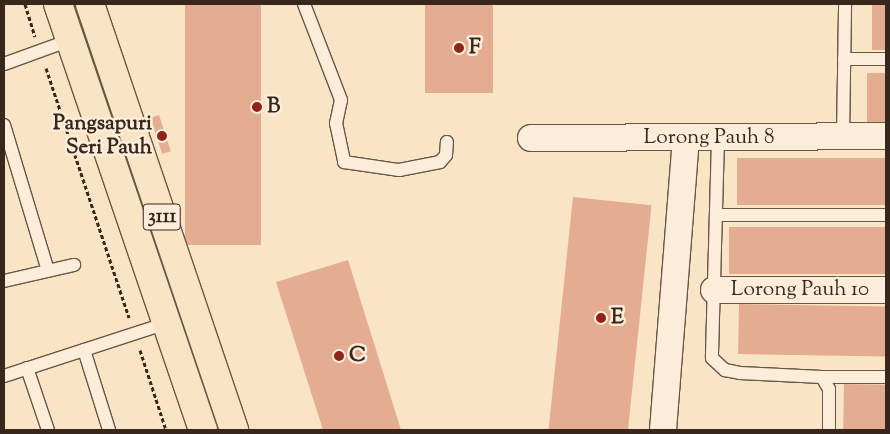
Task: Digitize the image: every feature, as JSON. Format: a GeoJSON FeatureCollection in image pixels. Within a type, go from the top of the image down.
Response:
{"type":"FeatureCollection","features":[{"type":"Feature","properties":{"kind":"main road","name":"3111"},"geometry":{"type":"LineString","coordinates":[[58,4],[203,430]]}},
{"type":"Feature","properties":{"kind":"main road","name":"3111"},"geometry":{"type":"LineString","coordinates":[[90,4],[234,430]]}},
{"type":"Feature","properties":{"kind":"street","name":"Lorong Pauh 8"},"geometry":{"type":"LineString","coordinates":[[531,138],[718,139],[886,136]]}},
{"type":"Feature","properties":{"kind":"street"},"geometry":{"type":"LineString","coordinates":[[663,430],[686,139]]}},
{"type":"Feature","properties":{"kind":"street","name":"Lorong Pauh 10"},"geometry":{"type":"LineString","coordinates":[[714,290],[886,290]]}},
{"type":"Feature","properties":{"kind":"lane"},"geometry":{"type":"LineString","coordinates":[[304,4],[340,100],[336,123],[344,162],[399,170],[440,162],[446,155],[447,142]]}},
{"type":"Feature","properties":{"kind":"lane"},"geometry":{"type":"LineString","coordinates":[[843,137],[845,4]]}},
{"type":"Feature","properties":{"kind":"lane"},"geometry":{"type":"LineString","coordinates":[[4,64],[70,40]]}},
{"type":"Feature","properties":{"kind":"lane"},"geometry":{"type":"LineString","coordinates":[[844,59],[886,59]]}},
{"type":"Feature","properties":{"kind":"lane"},"geometry":{"type":"LineString","coordinates":[[4,125],[48,271]]}},
{"type":"Feature","properties":{"kind":"lane"},"geometry":{"type":"LineString","coordinates":[[718,139],[712,358],[725,370],[822,376],[886,377]]}},
{"type":"Feature","properties":{"kind":"lane"},"geometry":{"type":"LineString","coordinates":[[716,215],[886,216]]}},
{"type":"Feature","properties":{"kind":"lane"},"geometry":{"type":"LineString","coordinates":[[4,281],[74,265]]}},
{"type":"Feature","properties":{"kind":"lane"},"geometry":{"type":"LineString","coordinates":[[4,376],[167,323]]}},
{"type":"Feature","properties":{"kind":"lane"},"geometry":{"type":"LineString","coordinates":[[84,350],[109,430]]}},
{"type":"Feature","properties":{"kind":"lane"},"geometry":{"type":"LineString","coordinates":[[28,368],[48,430]]}},
{"type":"Feature","properties":{"kind":"lane"},"geometry":{"type":"LineString","coordinates":[[822,376],[829,389],[829,430]]}},
{"type":"Feature","properties":{"kind":"path"},"geometry":{"type":"LineString","coordinates":[[25,4],[166,430]]}},
{"type":"Feature","properties":{"kind":"building"},"geometry":{"type":"Polygon","coordinates":[[[185,4],[261,4],[261,245],[185,245],[185,4]]]}},
{"type":"Feature","properties":{"kind":"building","name":"F"},"geometry":{"type":"Polygon","coordinates":[[[425,4],[493,4],[493,93],[425,93],[425,4]]]}},
{"type":"Feature","properties":{"kind":"building"},"geometry":{"type":"Polygon","coordinates":[[[872,4],[886,4],[886,50],[872,50],[872,4]]]}},
{"type":"Feature","properties":{"kind":"building"},"geometry":{"type":"Polygon","coordinates":[[[867,73],[886,73],[886,125],[867,125],[867,73]]]}},
{"type":"Feature","properties":{"kind":"building"},"geometry":{"type":"Polygon","coordinates":[[[159,115],[171,151],[162,154],[150,118],[159,115]]]}},
{"type":"Feature","properties":{"kind":"building"},"geometry":{"type":"Polygon","coordinates":[[[737,158],[886,158],[886,205],[737,205],[737,158]]]}},
{"type":"Feature","properties":{"kind":"building","name":"E"},"geometry":{"type":"Polygon","coordinates":[[[573,197],[652,205],[628,430],[549,430],[573,197]]]}},
{"type":"Feature","properties":{"kind":"building"},"geometry":{"type":"Polygon","coordinates":[[[729,227],[886,227],[886,274],[729,274],[729,227]]]}},
{"type":"Feature","properties":{"kind":"building","name":"C"},"geometry":{"type":"Polygon","coordinates":[[[348,260],[401,430],[323,430],[276,282],[348,260]]]}},
{"type":"Feature","properties":{"kind":"building"},"geometry":{"type":"Polygon","coordinates":[[[739,304],[886,307],[885,357],[738,354],[739,304]]]}},
{"type":"Feature","properties":{"kind":"building"},"geometry":{"type":"Polygon","coordinates":[[[844,384],[886,385],[885,430],[843,430],[844,384]]]}},
{"type":"Feature","properties":{"kind":"place","name":"F"},"geometry":{"type":"Point","coordinates":[459,48]}},
{"type":"Feature","properties":{"kind":"place","name":"B"},"geometry":{"type":"Point","coordinates":[257,107]}},
{"type":"Feature","properties":{"kind":"place","name":"Pangsapuri Seri Pauh"},"geometry":{"type":"Point","coordinates":[162,136]}},
{"type":"Feature","properties":{"kind":"place","name":"E"},"geometry":{"type":"Point","coordinates":[601,318]}},
{"type":"Feature","properties":{"kind":"place","name":"C"},"geometry":{"type":"Point","coordinates":[339,356]}}]}
